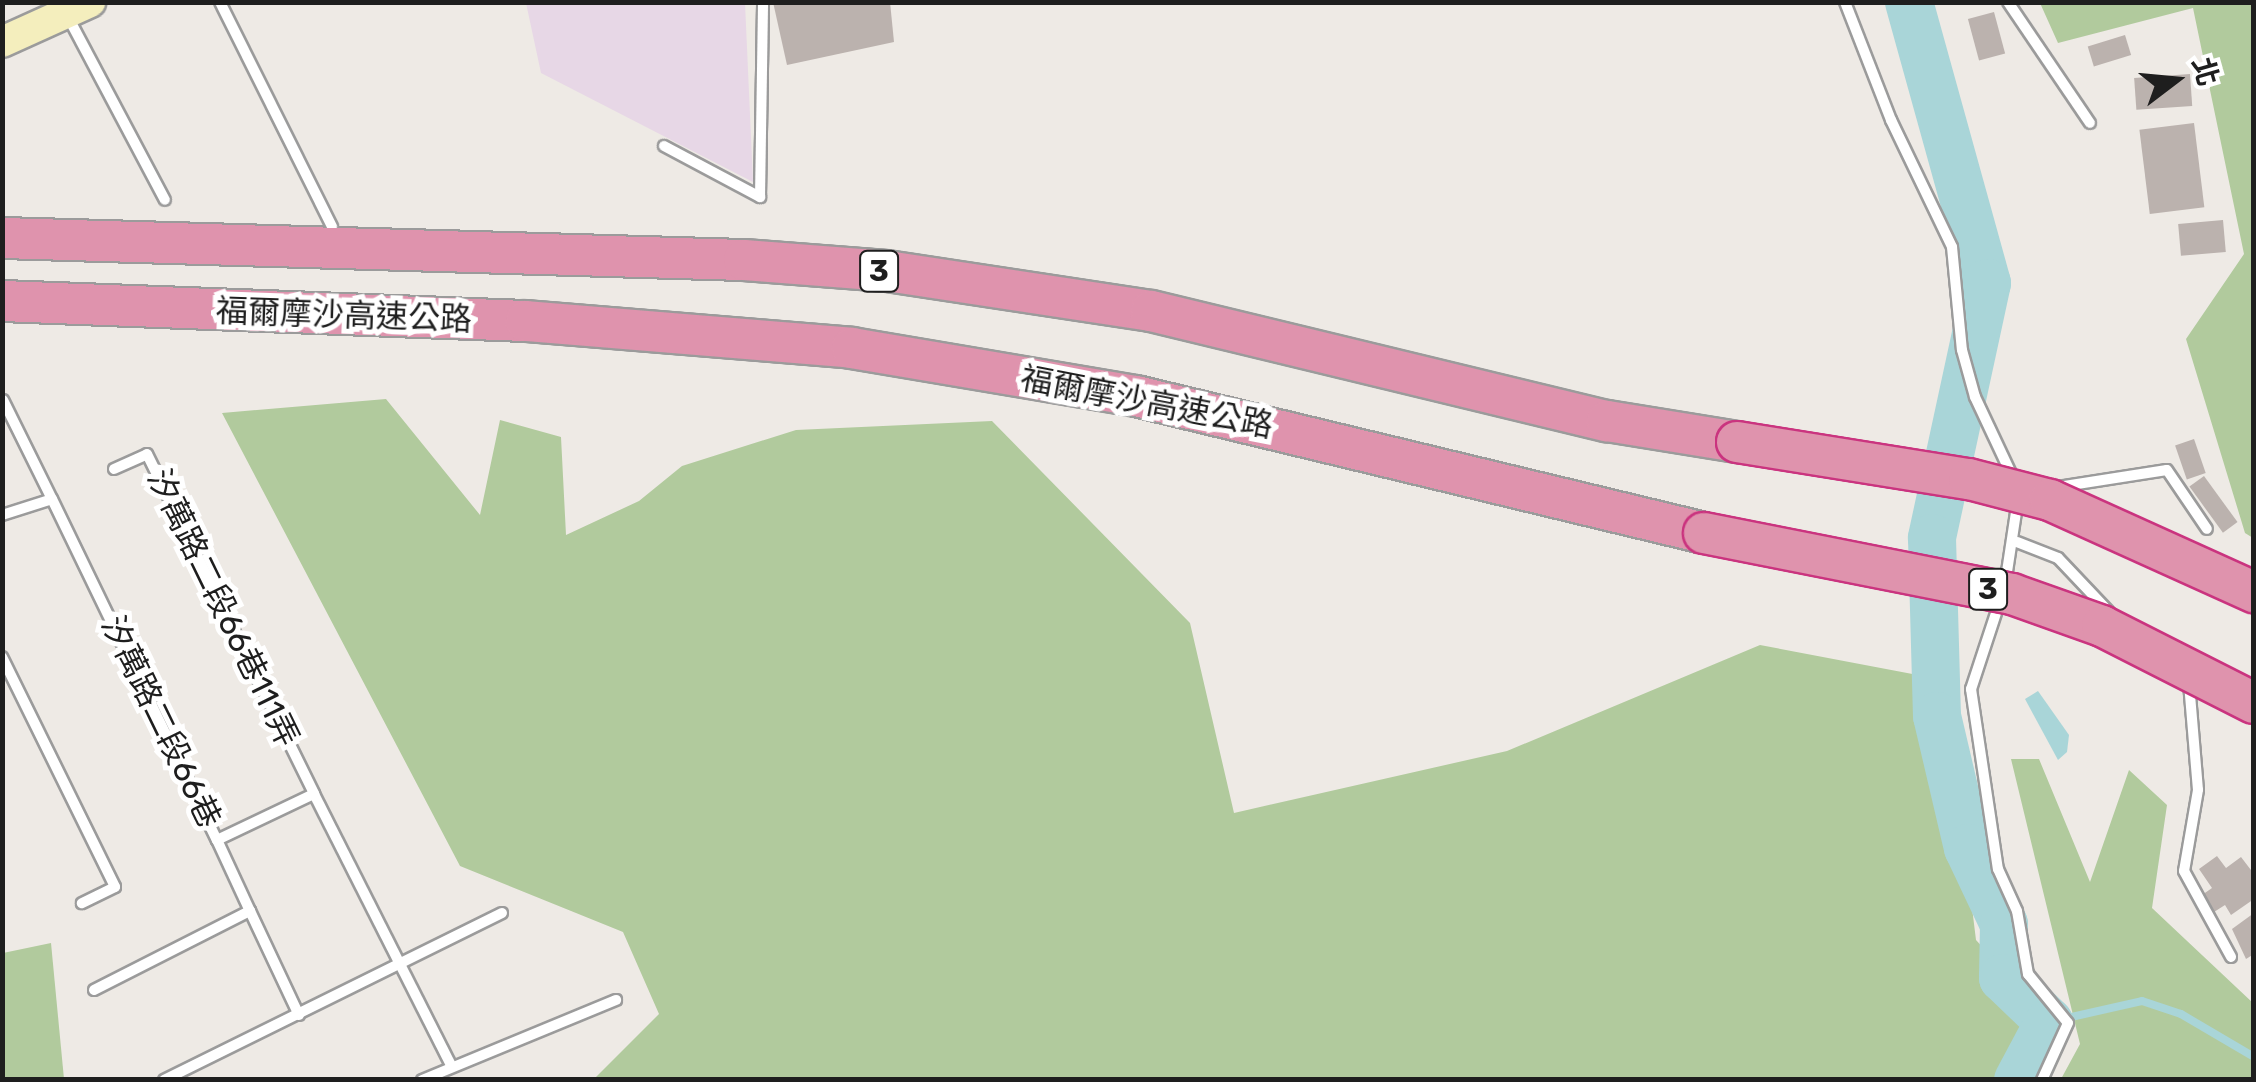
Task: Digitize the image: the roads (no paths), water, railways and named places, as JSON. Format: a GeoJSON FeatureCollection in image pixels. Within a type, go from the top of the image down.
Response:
{"type":"FeatureCollection","features":[{"type":"Feature","properties":{"kind":"highway","name":"福爾摩沙高速公路"},"geometry":{"type":"LineString","coordinates":[[2,238],[744,260],[888,272],[1150,310],[1607,421],[1968,478],[2050,500],[2254,592]]}},
{"type":"Feature","properties":{"kind":"highway","name":"福爾摩沙高速公路"},"geometry":{"type":"LineString","coordinates":[[2,301],[526,321],[852,348],[1136,396],[1704,532],[2012,594],[2102,626],[2254,702]]}},
{"type":"Feature","properties":{"kind":"street"},"geometry":{"type":"LineString","coordinates":[[2,42],[78,8]]}},
{"type":"Feature","properties":{"kind":"lane"},"geometry":{"type":"LineString","coordinates":[[220,2],[332,227]]}},
{"type":"Feature","properties":{"kind":"lane"},"geometry":{"type":"LineString","coordinates":[[664,146],[760,197],[763,2]]}},
{"type":"Feature","properties":{"kind":"lane"},"geometry":{"type":"LineString","coordinates":[[1845,2],[1891,120],[1952,247],[1962,350],[2018,494],[2016,542],[1971,689],[1998,868],[2017,912],[2028,974],[2068,1023],[2042,1080]]}},
{"type":"Feature","properties":{"kind":"lane"},"geometry":{"type":"LineString","coordinates":[[2008,2],[2090,123]]}},
{"type":"Feature","properties":{"kind":"lane"},"geometry":{"type":"LineString","coordinates":[[78,8],[165,200]]}},
{"type":"Feature","properties":{"kind":"lane","name":"汐萬路二段66巷"},"geometry":{"type":"LineString","coordinates":[[3,400],[217,840],[314,794]]}},
{"type":"Feature","properties":{"kind":"lane","name":"汐萬路二段66巷111弄"},"geometry":{"type":"LineString","coordinates":[[114,469],[147,454],[314,794]]}},
{"type":"Feature","properties":{"kind":"lane"},"geometry":{"type":"LineString","coordinates":[[2018,494],[2167,470],[2206,529]]}},
{"type":"Feature","properties":{"kind":"lane"},"geometry":{"type":"LineString","coordinates":[[2,515],[52,499]]}},
{"type":"Feature","properties":{"kind":"lane"},"geometry":{"type":"LineString","coordinates":[[2016,542],[2058,558],[2190,685],[2198,790],[2184,871],[2232,957]]}},
{"type":"Feature","properties":{"kind":"lane"},"geometry":{"type":"LineString","coordinates":[[2,657],[115,887],[82,903]]}},
{"type":"Feature","properties":{"kind":"lane"},"geometry":{"type":"LineString","coordinates":[[314,794],[451,1065]]}},
{"type":"Feature","properties":{"kind":"lane"},"geometry":{"type":"LineString","coordinates":[[217,840],[298,1015]]}},
{"type":"Feature","properties":{"kind":"lane"},"geometry":{"type":"LineString","coordinates":[[94,990],[250,910]]}},
{"type":"Feature","properties":{"kind":"lane"},"geometry":{"type":"LineString","coordinates":[[164,1080],[502,913]]}},
{"type":"Feature","properties":{"kind":"lane"},"geometry":{"type":"LineString","coordinates":[[422,1080],[616,1000]]}},
{"type":"Feature","properties":{"kind":"water"},"geometry":{"type":"Polygon","coordinates":[[[2038,691],[2069,735],[2067,752],[2058,760],[2025,699],[2038,691]]]}},
{"type":"Feature","properties":{"kind":"waterway"},"geometry":{"type":"LineString","coordinates":[[1909,2],[1987,283],[1932,538],[1937,716],[1968,848],[2004,924],[2003,978],[2049,1022],[2018,1080]]}},
{"type":"Feature","properties":{"kind":"waterway"},"geometry":{"type":"LineString","coordinates":[[2049,1022],[2142,1001],[2181,1014],[2254,1057]]}}]}
